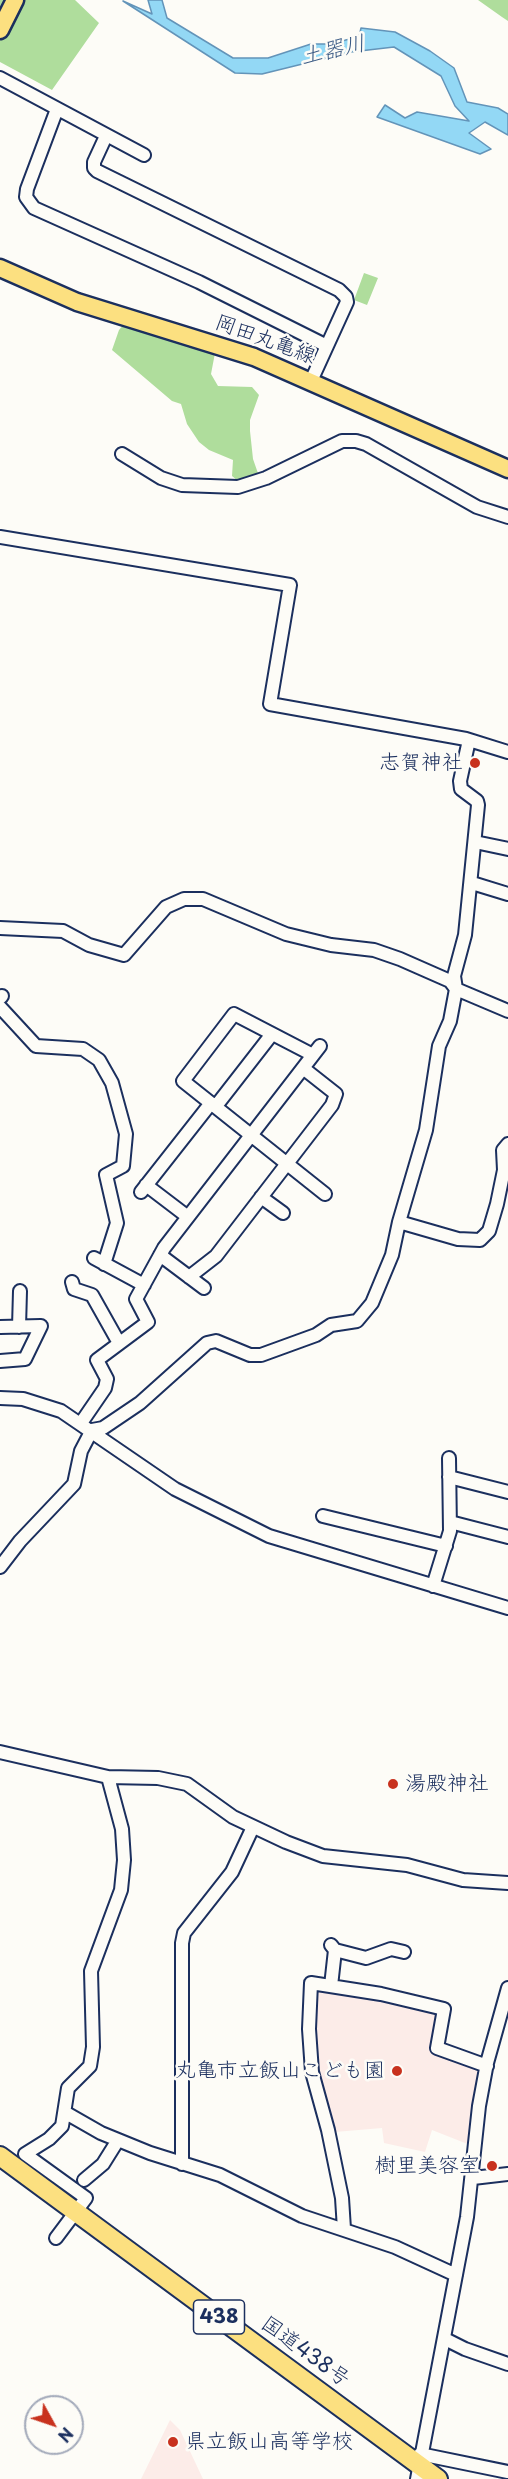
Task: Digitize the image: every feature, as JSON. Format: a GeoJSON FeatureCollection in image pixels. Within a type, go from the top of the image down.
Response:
{"type":"FeatureCollection","features":[{"type":"Feature","properties":{"kind":"highway","name":"国道438号"},"geometry":{"type":"LineString","coordinates":[[0,2156],[73,2217],[418,2471],[438,2479]]}},
{"type":"Feature","properties":{"kind":"highway","name":"国道438号"},"geometry":{"type":"LineString","coordinates":[[0,2171],[73,2217]]}},
{"type":"Feature","properties":{"kind":"main road"},"geometry":{"type":"LineString","coordinates":[[0,30],[15,0]]}},
{"type":"Feature","properties":{"kind":"main road","name":"岡田丸亀線"},"geometry":{"type":"LineString","coordinates":[[0,268],[77,302],[254,357],[508,469]]}},
{"type":"Feature","properties":{"kind":"street"},"geometry":{"type":"LineString","coordinates":[[0,78],[144,155]]}},
{"type":"Feature","properties":{"kind":"street"},"geometry":{"type":"LineString","coordinates":[[57,109],[27,189],[26,197],[34,208],[199,282],[327,346]]}},
{"type":"Feature","properties":{"kind":"street"},"geometry":{"type":"LineString","coordinates":[[106,136],[94,162],[94,168],[97,171],[339,290],[347,302],[311,381]]}},
{"type":"Feature","properties":{"kind":"street"},"geometry":{"type":"LineString","coordinates":[[122,454],[161,478],[182,485],[238,487],[266,478],[342,441],[356,441],[366,444],[477,507],[508,517]]}},
{"type":"Feature","properties":{"kind":"street"},"geometry":{"type":"LineString","coordinates":[[0,537],[290,585],[270,704],[469,740],[508,752]]}},
{"type":"Feature","properties":{"kind":"street"},"geometry":{"type":"LineString","coordinates":[[92,1430],[103,1428],[140,1402],[207,1343],[216,1341],[250,1354],[261,1355],[316,1335],[331,1325],[357,1320],[365,1313],[380,1287],[392,1255],[399,1222],[426,1130],[439,1046],[450,1022],[456,989],[454,976],[465,935],[478,805],[461,789],[460,781],[469,740]]}},
{"type":"Feature","properties":{"kind":"street"},"geometry":{"type":"LineString","coordinates":[[475,842],[508,849]]}},
{"type":"Feature","properties":{"kind":"street"},"geometry":{"type":"LineString","coordinates":[[472,883],[508,894]]}},
{"type":"Feature","properties":{"kind":"street"},"geometry":{"type":"LineString","coordinates":[[0,928],[63,931],[89,945],[124,955],[131,950],[166,907],[184,899],[203,899],[285,934],[331,945],[374,951],[400,959],[450,981],[456,989],[508,1011]]}},
{"type":"Feature","properties":{"kind":"street"},"geometry":{"type":"LineString","coordinates":[[1,1000],[30,1033],[36,1046],[83,1049],[99,1060],[113,1076],[127,1118],[126,1134],[123,1166],[106,1174],[117,1223],[99,1261],[144,1286]]}},
{"type":"Feature","properties":{"kind":"street"},"geometry":{"type":"LineString","coordinates":[[81,1423],[105,1388],[107,1378],[97,1360],[148,1322],[136,1299],[160,1255],[188,1217],[251,1135],[316,1051],[272,1034],[234,1014],[183,1081],[213,1104],[251,1135],[287,1164],[325,1194]]}},
{"type":"Feature","properties":{"kind":"street"},"geometry":{"type":"LineString","coordinates":[[188,1217],[144,1189],[272,1034]]}},
{"type":"Feature","properties":{"kind":"street"},"geometry":{"type":"LineString","coordinates":[[189,1277],[216,1256],[332,1105],[336,1094],[303,1068]]}},
{"type":"Feature","properties":{"kind":"street"},"geometry":{"type":"LineString","coordinates":[[399,1222],[458,1239],[480,1240],[489,1231],[504,1170],[503,1150],[508,1144]]}},
{"type":"Feature","properties":{"kind":"street"},"geometry":{"type":"LineString","coordinates":[[261,1197],[283,1213]]}},
{"type":"Feature","properties":{"kind":"street"},"geometry":{"type":"LineString","coordinates":[[160,1255],[204,1288]]}},
{"type":"Feature","properties":{"kind":"street"},"geometry":{"type":"LineString","coordinates":[[72,1282],[74,1289],[92,1295],[119,1343]]}},
{"type":"Feature","properties":{"kind":"street"},"geometry":{"type":"LineString","coordinates":[[19,1327],[20,1291]]}},
{"type":"Feature","properties":{"kind":"street"},"geometry":{"type":"LineString","coordinates":[[0,1327],[42,1326],[25,1359],[0,1362]]}},
{"type":"Feature","properties":{"kind":"street"},"geometry":{"type":"LineString","coordinates":[[0,1398],[43,1404],[81,1423],[176,1489],[269,1536],[508,1608]]}},
{"type":"Feature","properties":{"kind":"street"},"geometry":{"type":"LineString","coordinates":[[0,1567],[20,1540],[74,1484],[81,1451],[92,1430]]}},
{"type":"Feature","properties":{"kind":"street"},"geometry":{"type":"LineString","coordinates":[[433,1586],[446,1546],[450,1522],[449,1458]]}},
{"type":"Feature","properties":{"kind":"street"},"geometry":{"type":"LineString","coordinates":[[449,1477],[508,1492]]}},
{"type":"Feature","properties":{"kind":"street"},"geometry":{"type":"LineString","coordinates":[[324,1516],[446,1546]]}},
{"type":"Feature","properties":{"kind":"street"},"geometry":{"type":"LineString","coordinates":[[450,1522],[508,1537]]}},
{"type":"Feature","properties":{"kind":"street"},"geometry":{"type":"LineString","coordinates":[[0,1752],[108,1778],[158,1778],[187,1784],[233,1817],[302,1849],[332,1858],[406,1865],[463,1880],[508,1883]]}},
{"type":"Feature","properties":{"kind":"street"},"geometry":{"type":"LineString","coordinates":[[56,2238],[86,2198],[25,2154],[49,2139],[62,2126],[66,2113],[68,2088],[90,2066],[93,2047],[91,1971],[121,1890],[124,1860],[123,1829],[108,1778]]}},
{"type":"Feature","properties":{"kind":"street"},"geometry":{"type":"LineString","coordinates":[[183,2164],[182,1943],[184,1933],[232,1872],[253,1827]]}},
{"type":"Feature","properties":{"kind":"street"},"geometry":{"type":"LineString","coordinates":[[331,1986],[333,1948],[366,1958],[391,1949],[404,1952]]}},
{"type":"Feature","properties":{"kind":"street"},"geometry":{"type":"LineString","coordinates":[[344,2229],[340,2187],[312,2072],[309,2029],[311,1983],[381,1994],[444,2009],[437,2048],[487,2066]]}},
{"type":"Feature","properties":{"kind":"street"},"geometry":{"type":"LineString","coordinates":[[508,1988],[479,2106],[473,2178],[445,2339],[418,2471],[508,2472]]}},
{"type":"Feature","properties":{"kind":"street"},"geometry":{"type":"LineString","coordinates":[[66,2113],[118,2140],[220,2175],[302,2216],[395,2247],[456,2275]]}},
{"type":"Feature","properties":{"kind":"street"},"geometry":{"type":"LineString","coordinates":[[84,2180],[103,2164],[118,2140]]}},
{"type":"Feature","properties":{"kind":"street"},"geometry":{"type":"LineString","coordinates":[[473,2178],[508,2174]]}},
{"type":"Feature","properties":{"kind":"street"},"geometry":{"type":"LineString","coordinates":[[445,2339],[465,2349],[508,2364]]}},
{"type":"Feature","properties":{"kind":"shaded area","name":"丸亀市立飯山こども園"},"geometry":{"type":"Polygon","coordinates":[[[321,1989],[393,2001],[435,2012],[440,2018],[431,2050],[473,2065],[479,2073],[470,2145],[432,2130],[425,2152],[384,2143],[382,2128],[335,2132],[323,2095],[314,2052],[315,1994],[321,1989]]]}},
{"type":"Feature","properties":{"kind":"shaded area","name":"県立飯山高等学校"},"geometry":{"type":"Polygon","coordinates":[[[170,2420],[180,2430],[203,2479],[141,2479],[170,2420]]]}},
{"type":"Feature","properties":{"kind":"green space"},"geometry":{"type":"Polygon","coordinates":[[[0,0],[75,0],[99,23],[52,90],[0,62],[0,0]]]}},
{"type":"Feature","properties":{"kind":"green space"},"geometry":{"type":"Polygon","coordinates":[[[478,0],[508,0],[508,21],[502,17],[478,0]]]}},
{"type":"Feature","properties":{"kind":"green space"},"geometry":{"type":"Polygon","coordinates":[[[364,273],[378,278],[367,305],[354,300],[364,273]]]}},
{"type":"Feature","properties":{"kind":"green space"},"geometry":{"type":"Polygon","coordinates":[[[125,323],[215,353],[211,374],[218,386],[252,387],[259,395],[250,420],[250,431],[253,459],[260,479],[243,485],[232,476],[233,460],[209,450],[199,442],[187,424],[181,404],[172,401],[112,350],[119,330],[125,323]]]}},
{"type":"Feature","properties":{"kind":"water","name":"土器川"},"geometry":{"type":"Polygon","coordinates":[[[148,0],[162,0],[167,18],[233,58],[268,58],[311,44],[328,44],[359,37],[361,28],[395,32],[430,51],[454,68],[467,102],[498,108],[508,114],[508,135],[485,122],[469,133],[491,149],[480,154],[377,117],[385,105],[405,118],[417,112],[469,121],[455,106],[441,76],[394,47],[351,52],[262,74],[235,73],[123,1],[152,14],[148,0]]]}},
{"type":"Feature","properties":{"kind":"place","name":"志賀神社"},"geometry":{"type":"Point","coordinates":[475,763]}},
{"type":"Feature","properties":{"kind":"place","name":"湯殿神社"},"geometry":{"type":"Point","coordinates":[393,1784]}},
{"type":"Feature","properties":{"kind":"place","name":"丸亀市立飯山こども園"},"geometry":{"type":"Point","coordinates":[397,2071]}},
{"type":"Feature","properties":{"kind":"place","name":"樹里美容室"},"geometry":{"type":"Point","coordinates":[492,2166]}},
{"type":"Feature","properties":{"kind":"place","name":"県立飯山高等学校"},"geometry":{"type":"Point","coordinates":[173,2442]}}]}
